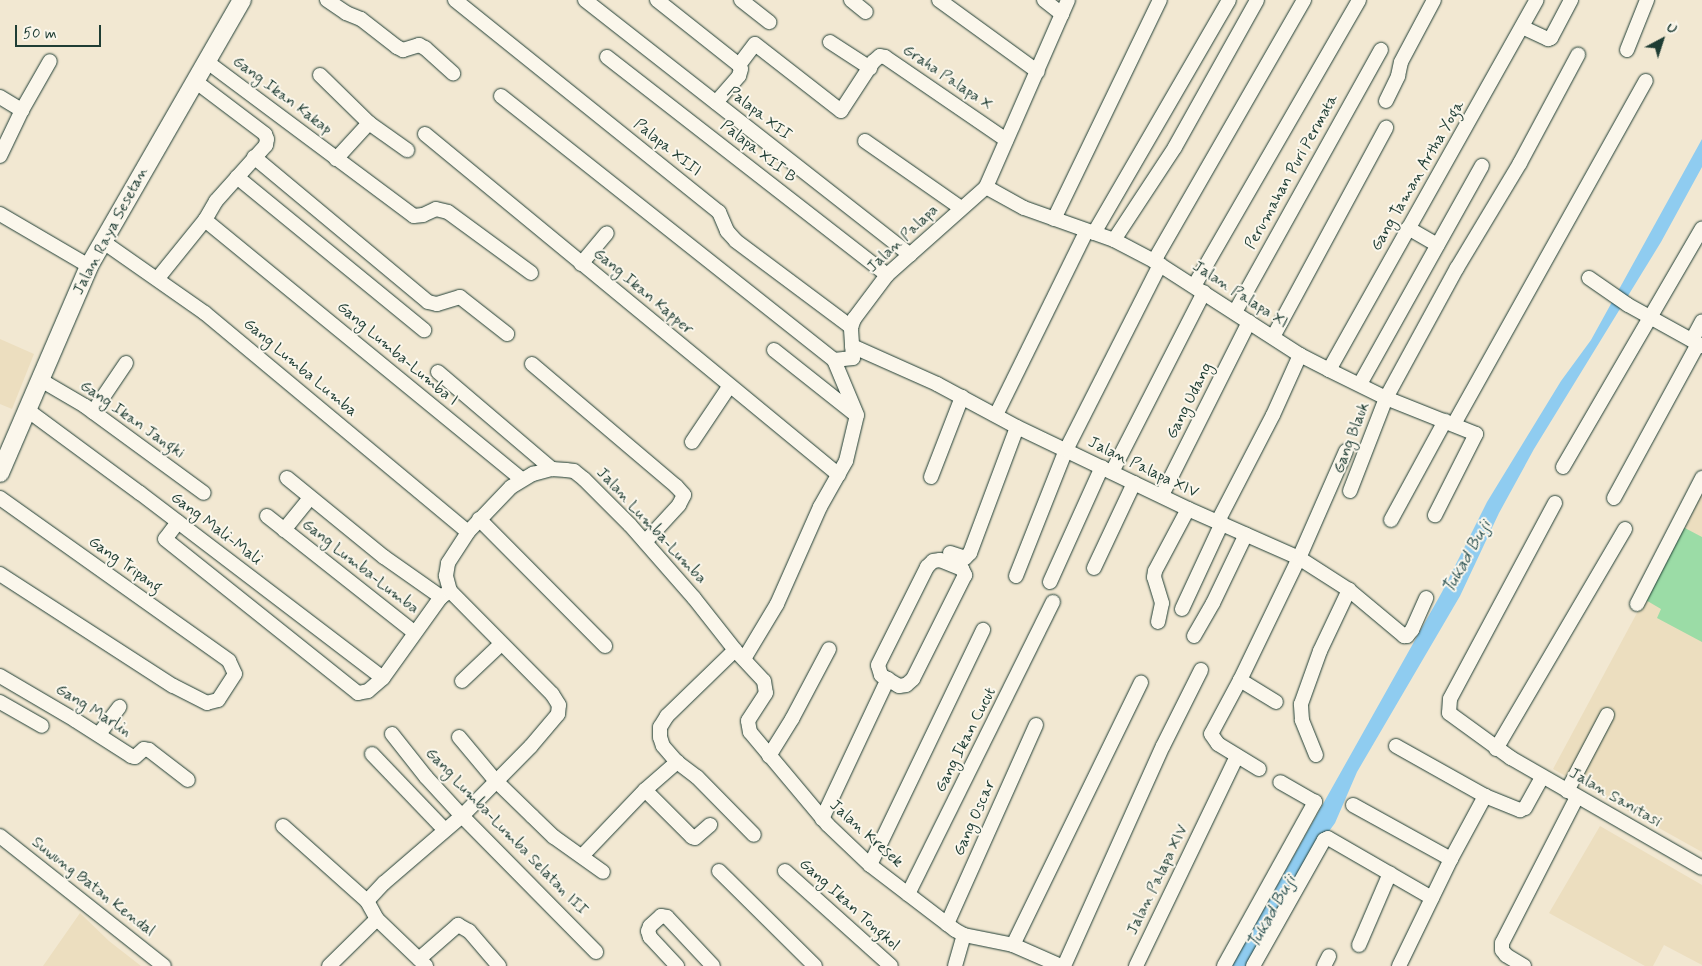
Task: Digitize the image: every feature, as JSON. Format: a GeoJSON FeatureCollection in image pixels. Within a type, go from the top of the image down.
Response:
{"type":"FeatureCollection","features":[{"type":"Feature","properties":{"kind":"main road","name":"Jalan Raya Sesetan"},"geometry":{"type":"LineString","coordinates":[[0,473],[89,266],[242,0]]}},
{"type":"Feature","properties":{"kind":"street"},"geometry":{"type":"LineString","coordinates":[[327,0],[346,13],[361,19],[396,47],[403,50],[419,45],[425,48],[453,72]]}},
{"type":"Feature","properties":{"kind":"street","name":"Palapa XIII"},"geometry":{"type":"LineString","coordinates":[[455,0],[719,212],[727,231],[736,241],[851,327]]}},
{"type":"Feature","properties":{"kind":"street","name":"Palapa XII"},"geometry":{"type":"LineString","coordinates":[[585,0],[910,255]]}},
{"type":"Feature","properties":{"kind":"street"},"geometry":{"type":"LineString","coordinates":[[657,0],[739,65],[741,69],[739,76],[716,102]]}},
{"type":"Feature","properties":{"kind":"street"},"geometry":{"type":"LineString","coordinates":[[741,0],[769,22]]}},
{"type":"Feature","properties":{"kind":"street"},"geometry":{"type":"LineString","coordinates":[[851,0],[866,12]]}},
{"type":"Feature","properties":{"kind":"street"},"geometry":{"type":"LineString","coordinates":[[939,0],[1038,72]]}},
{"type":"Feature","properties":{"kind":"street"},"geometry":{"type":"LineString","coordinates":[[1044,0],[1062,14]]}},
{"type":"Feature","properties":{"kind":"street","name":"Jalan Palapa"},"geometry":{"type":"LineString","coordinates":[[851,327],[860,310],[887,275],[986,187],[1068,0]]}},
{"type":"Feature","properties":{"kind":"street"},"geometry":{"type":"LineString","coordinates":[[1054,219],[1160,0]]}},
{"type":"Feature","properties":{"kind":"street"},"geometry":{"type":"LineString","coordinates":[[996,415],[1090,232],[1228,0]]}},
{"type":"Feature","properties":{"kind":"street"},"geometry":{"type":"LineString","coordinates":[[1114,240],[1175,147],[1257,0]]}},
{"type":"Feature","properties":{"kind":"street"},"geometry":{"type":"LineString","coordinates":[[1016,576],[1066,450],[1157,263],[1304,0]]}},
{"type":"Feature","properties":{"kind":"street"},"geometry":{"type":"LineString","coordinates":[[1050,582],[1199,289],[1359,0]]}},
{"type":"Feature","properties":{"kind":"street"},"geometry":{"type":"LineString","coordinates":[[1386,101],[1398,76],[1401,62],[1434,0]]}},
{"type":"Feature","properties":{"kind":"street","name":"Gang Taman Artha Yoga"},"geometry":{"type":"LineString","coordinates":[[1329,370],[1537,0]]}},
{"type":"Feature","properties":{"kind":"street"},"geometry":{"type":"LineString","coordinates":[[1522,27],[1548,39],[1552,38],[1570,0]]}},
{"type":"Feature","properties":{"kind":"street"},"geometry":{"type":"LineString","coordinates":[[1627,50],[1647,0]]}},
{"type":"Feature","properties":{"kind":"street"},"geometry":{"type":"LineString","coordinates":[[739,65],[756,44],[841,111],[870,68],[830,42]]}},
{"type":"Feature","properties":{"kind":"street","name":"Perumahan Puri Permata"},"geometry":{"type":"LineString","coordinates":[[1235,312],[1381,50]]}},
{"type":"Feature","properties":{"kind":"street","name":"Gang Blauk"},"geometry":{"type":"LineString","coordinates":[[1350,491],[1386,398],[1457,268],[1520,163],[1578,55]]}},
{"type":"Feature","properties":{"kind":"street","name":"Palapa XII B"},"geometry":{"type":"LineString","coordinates":[[608,57],[887,275]]}},
{"type":"Feature","properties":{"kind":"street","name":"Graha Palapa X"},"geometry":{"type":"LineString","coordinates":[[870,68],[878,58],[885,57],[1006,140]]}},
{"type":"Feature","properties":{"kind":"street","name":"Gang Ikan Kakap"},"geometry":{"type":"LineString","coordinates":[[206,60],[414,216],[423,215],[436,209],[457,217],[496,249],[531,273]]}},
{"type":"Feature","properties":{"kind":"street"},"geometry":{"type":"LineString","coordinates":[[0,156],[22,110],[50,61]]}},
{"type":"Feature","properties":{"kind":"street","name":"Gang Ikan Kakap"},"geometry":{"type":"LineString","coordinates":[[320,75],[369,123],[407,150]]}},
{"type":"Feature","properties":{"kind":"street"},"geometry":{"type":"LineString","coordinates":[[158,278],[205,220],[216,201],[266,144],[267,139],[264,134],[195,81]]}},
{"type":"Feature","properties":{"kind":"street"},"geometry":{"type":"LineString","coordinates":[[1391,520],[1646,81]]}},
{"type":"Feature","properties":{"kind":"street"},"geometry":{"type":"LineString","coordinates":[[501,96],[834,360],[857,415],[846,461],[817,515],[777,604],[739,654],[667,716],[660,727],[660,737],[663,746],[677,762],[697,776],[754,836]]}},
{"type":"Feature","properties":{"kind":"street"},"geometry":{"type":"LineString","coordinates":[[0,97],[22,110]]}},
{"type":"Feature","properties":{"kind":"street","name":"Gang Ikan Kakap"},"geometry":{"type":"LineString","coordinates":[[336,159],[369,123]]}},
{"type":"Feature","properties":{"kind":"street"},"geometry":{"type":"LineString","coordinates":[[1273,337],[1386,128]]}},
{"type":"Feature","properties":{"kind":"street","name":"Gang Ikan Kapper"},"geometry":{"type":"LineString","coordinates":[[425,134],[729,387],[839,475]]}},
{"type":"Feature","properties":{"kind":"street"},"geometry":{"type":"LineString","coordinates":[[865,141],[961,208]]}},
{"type":"Feature","properties":{"kind":"street"},"geometry":{"type":"LineString","coordinates":[[254,157],[428,302],[437,304],[460,297],[507,334]]}},
{"type":"Feature","properties":{"kind":"street"},"geometry":{"type":"LineString","coordinates":[[1360,384],[1482,166]]}},
{"type":"Feature","properties":{"kind":"street"},"geometry":{"type":"LineString","coordinates":[[237,177],[424,330]]}},
{"type":"Feature","properties":{"kind":"street","name":"Jalan Palapa XI"},"geometry":{"type":"LineString","coordinates":[[986,187],[1024,208],[1114,240],[1157,263],[1300,355],[1386,398],[1476,434],[1435,515]]}},
{"type":"Feature","properties":{"kind":"street"},"geometry":{"type":"LineString","coordinates":[[0,214],[89,266]]}},
{"type":"Feature","properties":{"kind":"street","name":"Gang Lumba-Lumba I"},"geometry":{"type":"LineString","coordinates":[[205,220],[522,479]]}},
{"type":"Feature","properties":{"kind":"street"},"geometry":{"type":"LineString","coordinates":[[1408,228],[1437,245]]}},
{"type":"Feature","properties":{"kind":"street"},"geometry":{"type":"LineString","coordinates":[[1563,466],[1702,228]]}},
{"type":"Feature","properties":{"kind":"street"},"geometry":{"type":"LineString","coordinates":[[582,264],[607,233]]}},
{"type":"Feature","properties":{"kind":"street","name":"Gang Lumba Lumba"},"geometry":{"type":"LineString","coordinates":[[102,241],[158,278],[205,313],[468,532]]}},
{"type":"Feature","properties":{"kind":"street"},"geometry":{"type":"LineString","coordinates":[[1589,278],[1628,305],[1697,343]]}},
{"type":"Feature","properties":{"kind":"street"},"geometry":{"type":"LineString","coordinates":[[1614,498],[1697,343],[1702,321]]}},
{"type":"Feature","properties":{"kind":"street","name":"Gang Udang"},"geometry":{"type":"LineString","coordinates":[[1162,495],[1249,322]]}},
{"type":"Feature","properties":{"kind":"street"},"geometry":{"type":"LineString","coordinates":[[834,360],[853,358],[851,327]]}},
{"type":"Feature","properties":{"kind":"street","name":"Jalan Palapa XIV"},"geometry":{"type":"LineString","coordinates":[[852,346],[962,397],[1017,427],[1188,509],[1299,558],[1349,590],[1407,636],[1426,598]]}},
{"type":"Feature","properties":{"kind":"street"},"geometry":{"type":"LineString","coordinates":[[774,350],[857,415]]}},
{"type":"Feature","properties":{"kind":"street"},"geometry":{"type":"LineString","coordinates":[[1182,609],[1220,522],[1273,415],[1300,355]]}},
{"type":"Feature","properties":{"kind":"street"},"geometry":{"type":"LineString","coordinates":[[94,412],[126,363]]}},
{"type":"Feature","properties":{"kind":"street"},"geometry":{"type":"LineString","coordinates":[[532,364],[676,486],[684,495],[679,505],[645,542]]}},
{"type":"Feature","properties":{"kind":"street"},"geometry":{"type":"LineString","coordinates":[[438,372],[552,469]]}},
{"type":"Feature","properties":{"kind":"street","name":"Gang Ikan Jangki"},"geometry":{"type":"LineString","coordinates":[[39,379],[94,412],[204,493]]}},
{"type":"Feature","properties":{"kind":"street"},"geometry":{"type":"LineString","coordinates":[[692,442],[729,387]]}},
{"type":"Feature","properties":{"kind":"street"},"geometry":{"type":"LineString","coordinates":[[931,478],[962,397]]}},
{"type":"Feature","properties":{"kind":"street","name":"Gang Mali-Mali"},"geometry":{"type":"LineString","coordinates":[[26,409],[383,678]]}},
{"type":"Feature","properties":{"kind":"street"},"geometry":{"type":"LineString","coordinates":[[950,553],[965,558],[970,553],[1017,427]]}},
{"type":"Feature","properties":{"kind":"street"},"geometry":{"type":"LineString","coordinates":[[1259,769],[1218,744],[1211,734],[1240,680],[1299,558],[1346,451]]}},
{"type":"Feature","properties":{"kind":"street","name":"Jalan Lumba-Lumba"},"geometry":{"type":"LineString","coordinates":[[446,594],[448,563],[468,532],[479,519],[522,479],[552,469],[574,471],[645,542],[694,598],[739,654]]}},
{"type":"Feature","properties":{"kind":"street"},"geometry":{"type":"LineString","coordinates":[[288,478],[384,557],[446,594],[547,688],[559,704],[558,714],[553,722],[462,816],[384,883],[367,901]]}},
{"type":"Feature","properties":{"kind":"street"},"geometry":{"type":"LineString","coordinates":[[1637,604],[1702,478]]}},
{"type":"Feature","properties":{"kind":"street"},"geometry":{"type":"LineString","coordinates":[[1094,568],[1134,483]]}},
{"type":"Feature","properties":{"kind":"street","name":"Gang Tripang"},"geometry":{"type":"LineString","coordinates":[[0,498],[229,661],[234,674],[218,700],[213,703],[207,703],[173,686],[0,574]]}},
{"type":"Feature","properties":{"kind":"street","name":"Gang Lumba-Lumba"},"geometry":{"type":"LineString","coordinates":[[284,530],[310,498]]}},
{"type":"Feature","properties":{"kind":"street","name":"Jalan Sanitasi"},"geometry":{"type":"LineString","coordinates":[[1555,502],[1448,706],[1449,713],[1496,749],[1702,868]]}},
{"type":"Feature","properties":{"kind":"street"},"geometry":{"type":"LineString","coordinates":[[1158,622],[1162,602],[1154,577],[1155,570],[1188,509]]}},
{"type":"Feature","properties":{"kind":"street","name":"Gang Lumba-Lumba"},"geometry":{"type":"LineString","coordinates":[[267,516],[414,632]]}},
{"type":"Feature","properties":{"kind":"street"},"geometry":{"type":"LineString","coordinates":[[479,519],[605,646]]}},
{"type":"Feature","properties":{"kind":"street","name":"Gang Lumba-Lumba"},"geometry":{"type":"LineString","coordinates":[[178,522],[165,539],[358,693],[368,691],[383,678],[414,632],[446,594]]}},
{"type":"Feature","properties":{"kind":"street"},"geometry":{"type":"LineString","coordinates":[[1496,749],[1625,529]]}},
{"type":"Feature","properties":{"kind":"street"},"geometry":{"type":"LineString","coordinates":[[1194,636],[1213,603],[1246,534]]}},
{"type":"Feature","properties":{"kind":"street"},"geometry":{"type":"LineString","coordinates":[[940,560],[962,569],[965,575],[913,679],[903,686],[888,679],[881,675],[878,666],[927,567],[933,561],[940,560]]}},
{"type":"Feature","properties":{"kind":"street"},"geometry":{"type":"LineString","coordinates":[[1316,755],[1302,720],[1301,704],[1320,651],[1349,590]]}},
{"type":"Feature","properties":{"kind":"street","name":"Gang Ikan Cucut"},"geometry":{"type":"LineString","coordinates":[[908,894],[1053,602]]}},
{"type":"Feature","properties":{"kind":"street"},"geometry":{"type":"LineString","coordinates":[[870,864],[983,630]]}},
{"type":"Feature","properties":{"kind":"street"},"geometry":{"type":"LineString","coordinates":[[462,680],[501,644]]}},
{"type":"Feature","properties":{"kind":"street"},"geometry":{"type":"LineString","coordinates":[[769,756],[792,719],[829,649]]}},
{"type":"Feature","properties":{"kind":"street","name":"Jalan Kresek"},"geometry":{"type":"LineString","coordinates":[[739,654],[764,681],[766,687],[766,693],[748,721],[748,726],[769,756],[822,819],[870,864],[964,935],[1013,945],[1062,966]]}},
{"type":"Feature","properties":{"kind":"street"},"geometry":{"type":"LineString","coordinates":[[1062,966],[1163,746],[1201,670]]}},
{"type":"Feature","properties":{"kind":"street","name":"Gang Marlin"},"geometry":{"type":"LineString","coordinates":[[0,676],[135,757],[144,749],[149,750],[188,780]]}},
{"type":"Feature","properties":{"kind":"street"},"geometry":{"type":"LineString","coordinates":[[822,819],[888,679]]}},
{"type":"Feature","properties":{"kind":"street"},"geometry":{"type":"LineString","coordinates":[[1240,680],[1276,702]]}},
{"type":"Feature","properties":{"kind":"street"},"geometry":{"type":"LineString","coordinates":[[1013,945],[1141,682]]}},
{"type":"Feature","properties":{"kind":"street"},"geometry":{"type":"LineString","coordinates":[[0,702],[42,726]]}},
{"type":"Feature","properties":{"kind":"street"},"geometry":{"type":"LineString","coordinates":[[99,734],[119,706]]}},
{"type":"Feature","properties":{"kind":"street"},"geometry":{"type":"LineString","coordinates":[[1524,966],[1502,950],[1502,943],[1607,715]]}},
{"type":"Feature","properties":{"kind":"street","name":"Gang Oscar"},"geometry":{"type":"LineString","coordinates":[[947,924],[1036,725]]}},
{"type":"Feature","properties":{"kind":"street","name":"Gang Lumba-Lumba Selatan III"},"geometry":{"type":"LineString","coordinates":[[392,734],[426,777],[462,816],[596,952]]}},
{"type":"Feature","properties":{"kind":"street"},"geometry":{"type":"LineString","coordinates":[[459,737],[495,780],[554,837],[603,872]]}},
{"type":"Feature","properties":{"kind":"street"},"geometry":{"type":"LineString","coordinates":[[1396,746],[1485,796],[1523,810],[1542,777]]}},
{"type":"Feature","properties":{"kind":"street"},"geometry":{"type":"LineString","coordinates":[[372,754],[445,830]]}},
{"type":"Feature","properties":{"kind":"street","name":"Jalan Palapa XIV"},"geometry":{"type":"LineString","coordinates":[[1136,966],[1237,756]]}},
{"type":"Feature","properties":{"kind":"street"},"geometry":{"type":"LineString","coordinates":[[582,856],[645,790],[677,762]]}},
{"type":"Feature","properties":{"kind":"street"},"geometry":{"type":"LineString","coordinates":[[1224,966],[1315,802],[1280,782]]}},
{"type":"Feature","properties":{"kind":"street"},"geometry":{"type":"LineString","coordinates":[[645,790],[692,837],[695,838],[710,825]]}},
{"type":"Feature","properties":{"kind":"street"},"geometry":{"type":"LineString","coordinates":[[1399,966],[1451,858],[1485,796]]}},
{"type":"Feature","properties":{"kind":"street"},"geometry":{"type":"LineString","coordinates":[[1353,805],[1451,858]]}},
{"type":"Feature","properties":{"kind":"street"},"geometry":{"type":"LineString","coordinates":[[282,826],[367,901],[366,904],[376,919],[422,962],[458,925],[469,931],[500,966]]}},
{"type":"Feature","properties":{"kind":"street","name":"Suwung Batan Kendal"},"geometry":{"type":"LineString","coordinates":[[0,836],[164,966]]}},
{"type":"Feature","properties":{"kind":"street"},"geometry":{"type":"LineString","coordinates":[[1253,966],[1324,840],[1328,838],[1333,839],[1432,898]]}},
{"type":"Feature","properties":{"kind":"street"},"geometry":{"type":"LineString","coordinates":[[719,871],[815,966]]}},
{"type":"Feature","properties":{"kind":"street","name":"Gang Ikan Tongkol"},"geometry":{"type":"LineString","coordinates":[[785,871],[891,966]]}},
{"type":"Feature","properties":{"kind":"street"},"geometry":{"type":"LineString","coordinates":[[1359,945],[1390,873]]}},
{"type":"Feature","properties":{"kind":"street"},"geometry":{"type":"LineString","coordinates":[[677,966],[650,937],[648,931],[650,926],[661,916],[667,917],[713,966]]}},
{"type":"Feature","properties":{"kind":"street"},"geometry":{"type":"LineString","coordinates":[[332,965],[376,919]]}},
{"type":"Feature","properties":{"kind":"street"},"geometry":{"type":"LineString","coordinates":[[955,966],[964,935]]}},
{"type":"Feature","properties":{"kind":"shaded area"},"geometry":{"type":"Polygon","coordinates":[[[0,339],[34,354],[12,409],[0,404],[0,339]]]}},
{"type":"Feature","properties":{"kind":"shaded area"},"geometry":{"type":"Polygon","coordinates":[[[1702,492],[1702,852],[1553,769],[1702,492]]]}},
{"type":"Feature","properties":{"kind":"shaded area"},"geometry":{"type":"Polygon","coordinates":[[[1600,826],[1702,885],[1702,965],[1664,945],[1653,966],[1645,966],[1549,913],[1600,826]]]}},
{"type":"Feature","properties":{"kind":"shaded area"},"geometry":{"type":"Polygon","coordinates":[[[80,913],[109,941],[141,966],[43,966],[80,913]]]}},
{"type":"Feature","properties":{"kind":"green space"},"geometry":{"type":"Polygon","coordinates":[[[1683,527],[1702,537],[1702,642],[1657,618],[1661,609],[1644,599],[1683,527]]]}},
{"type":"Feature","properties":{"kind":"water","name":"Tukad Buji"},"geometry":{"type":"Polygon","coordinates":[[[1702,139],[1702,167],[1661,242],[1534,449],[1499,513],[1460,596],[1357,772],[1335,823],[1314,852],[1252,966],[1232,966],[1442,592],[1487,502],[1561,381],[1591,340],[1702,139]]]}}]}
